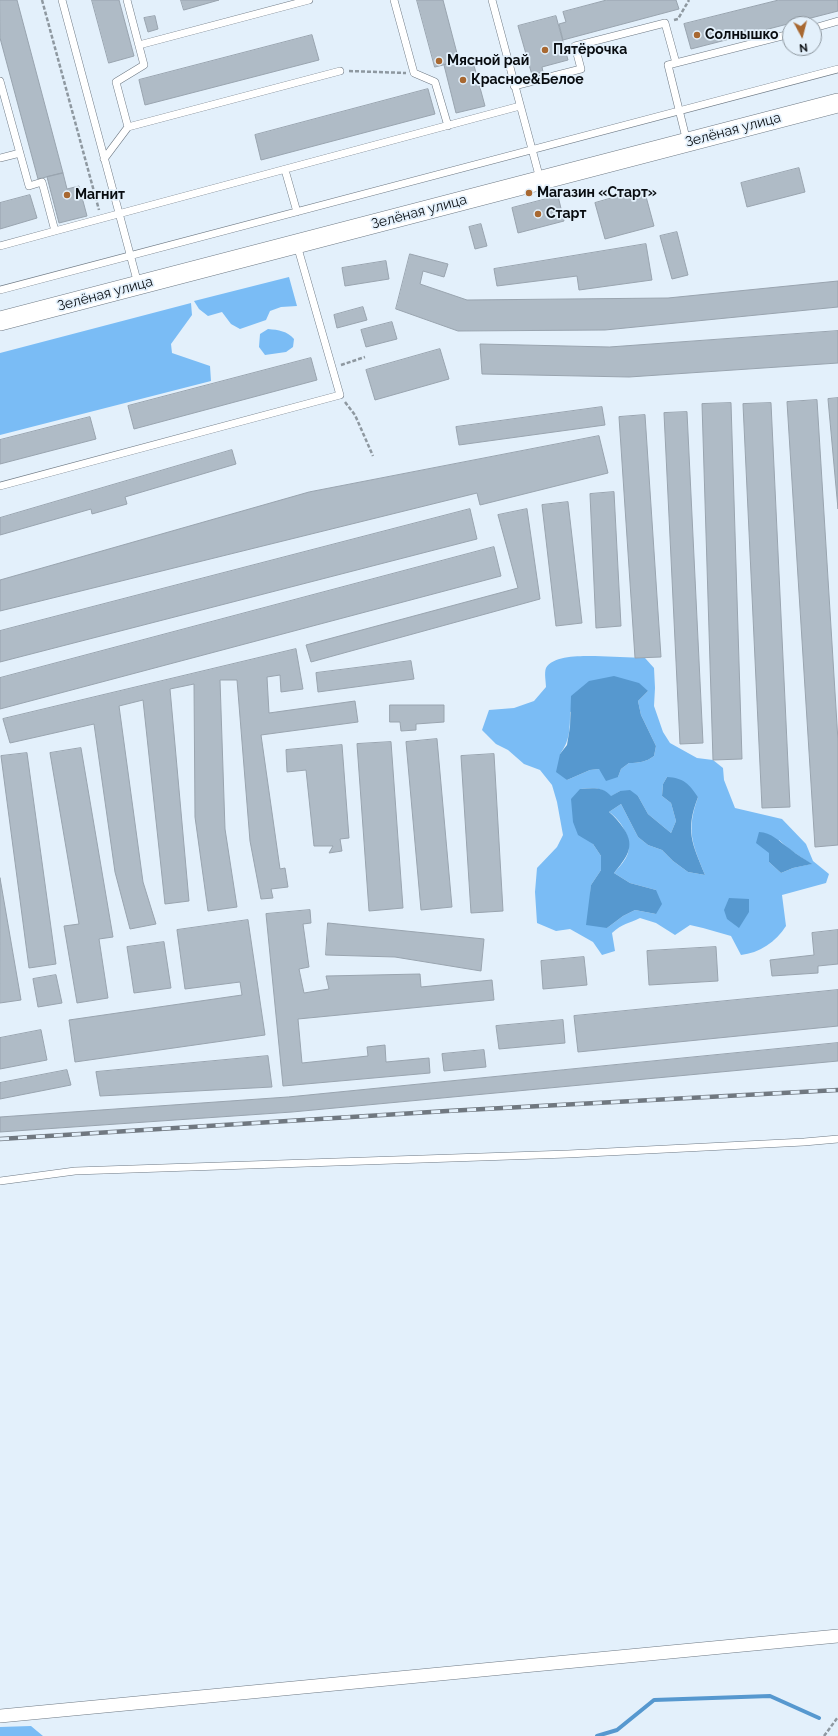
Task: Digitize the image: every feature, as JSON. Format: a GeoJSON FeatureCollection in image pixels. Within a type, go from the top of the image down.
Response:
{"type":"FeatureCollection","features":[{"type":"Feature","properties":{"kind":"main road","name":"Зелёная улица"},"geometry":{"type":"LineString","coordinates":[[0,321],[838,103]]}},
{"type":"Feature","properties":{"kind":"street"},"geometry":{"type":"LineString","coordinates":[[0,1716],[838,1636]]}},
{"type":"Feature","properties":{"kind":"lane"},"geometry":{"type":"LineString","coordinates":[[62,0],[139,285]]}},
{"type":"Feature","properties":{"kind":"lane"},"geometry":{"type":"LineString","coordinates":[[127,0],[144,65],[116,82],[128,127]]}},
{"type":"Feature","properties":{"kind":"lane"},"geometry":{"type":"LineString","coordinates":[[139,45],[309,0]]}},
{"type":"Feature","properties":{"kind":"lane"},"geometry":{"type":"LineString","coordinates":[[394,0],[414,73],[435,82],[448,126]]}},
{"type":"Feature","properties":{"kind":"lane"},"geometry":{"type":"LineString","coordinates":[[492,0],[540,181]]}},
{"type":"Feature","properties":{"kind":"lane"},"geometry":{"type":"LineString","coordinates":[[822,26],[838,21]]}},
{"type":"Feature","properties":{"kind":"lane"},"geometry":{"type":"LineString","coordinates":[[514,86],[581,69],[576,46],[665,23],[676,63]]}},
{"type":"Feature","properties":{"kind":"lane"},"geometry":{"type":"LineString","coordinates":[[688,142],[668,65],[782,36]]}},
{"type":"Feature","properties":{"kind":"lane"},"geometry":{"type":"LineString","coordinates":[[0,290],[680,112],[838,69]]}},
{"type":"Feature","properties":{"kind":"lane"},"geometry":{"type":"LineString","coordinates":[[104,159],[128,127],[340,71]]}},
{"type":"Feature","properties":{"kind":"lane"},"geometry":{"type":"LineString","coordinates":[[0,81],[29,186],[42,182],[55,231]]}},
{"type":"Feature","properties":{"kind":"lane"},"geometry":{"type":"LineString","coordinates":[[0,246],[520,106]]}},
{"type":"Feature","properties":{"kind":"lane"},"geometry":{"type":"LineString","coordinates":[[0,158],[20,153]]}},
{"type":"Feature","properties":{"kind":"lane"},"geometry":{"type":"LineString","coordinates":[[285,170],[297,212]]}},
{"type":"Feature","properties":{"kind":"lane"},"geometry":{"type":"LineString","coordinates":[[0,486],[340,395],[296,244]]}},
{"type":"Feature","properties":{"kind":"lane"},"geometry":{"type":"LineString","coordinates":[[0,1181],[75,1170],[568,1154],[838,1139]]}},
{"type":"Feature","properties":{"kind":"path"},"geometry":{"type":"LineString","coordinates":[[42,0],[102,219]]}},
{"type":"Feature","properties":{"kind":"path"},"geometry":{"type":"LineString","coordinates":[[665,23],[678,19],[688,0]]}},
{"type":"Feature","properties":{"kind":"path"},"geometry":{"type":"LineString","coordinates":[[340,71],[414,73]]}},
{"type":"Feature","properties":{"kind":"path"},"geometry":{"type":"LineString","coordinates":[[332,369],[366,357]]}},
{"type":"Feature","properties":{"kind":"path"},"geometry":{"type":"LineString","coordinates":[[340,395],[355,414],[373,456]]}},
{"type":"Feature","properties":{"kind":"path"},"geometry":{"type":"LineString","coordinates":[[824,1736],[838,1717]]}},
{"type":"Feature","properties":{"kind":"shaded area"},"geometry":{"type":"Polygon","coordinates":[[[289,277],[297,306],[281,307],[270,311],[266,320],[240,329],[231,324],[222,312],[208,316],[199,309],[194,301],[289,277]]]}},
{"type":"Feature","properties":{"kind":"shaded area"},"geometry":{"type":"Polygon","coordinates":[[[191,303],[192,315],[171,344],[172,353],[210,366],[211,381],[0,435],[0,353],[191,303]]]}},
{"type":"Feature","properties":{"kind":"shaded area"},"geometry":{"type":"Polygon","coordinates":[[[268,329],[279,330],[289,334],[294,339],[293,347],[286,352],[265,355],[259,347],[260,334],[268,329]]]}},
{"type":"Feature","properties":{"kind":"shaded area"},"geometry":{"type":"Polygon","coordinates":[[[589,656],[645,658],[654,668],[654,706],[663,732],[670,743],[697,758],[713,760],[723,768],[724,780],[735,808],[782,819],[806,844],[813,861],[829,874],[826,883],[782,895],[786,926],[772,942],[761,949],[741,955],[731,936],[690,925],[675,935],[656,923],[640,918],[623,925],[612,933],[615,951],[602,955],[593,942],[570,929],[556,931],[537,923],[535,892],[537,868],[557,847],[563,835],[557,802],[552,785],[540,770],[524,764],[508,750],[496,744],[482,730],[489,710],[514,708],[534,701],[546,687],[545,670],[550,664],[561,658],[589,656]],[[648,691],[570,712],[568,739],[560,754],[567,780],[590,770],[599,769],[618,777],[621,769],[629,763],[642,762],[654,756],[656,746],[641,715],[638,701],[648,691]],[[667,777],[663,784],[662,796],[671,803],[676,821],[671,833],[648,814],[638,796],[620,791],[610,797],[607,793],[600,789],[580,789],[593,844],[601,856],[601,870],[591,885],[590,900],[607,928],[623,916],[635,910],[656,914],[656,890],[630,883],[614,873],[626,858],[629,847],[624,830],[618,820],[609,812],[621,804],[638,837],[648,845],[662,850],[673,861],[688,872],[705,875],[692,837],[692,819],[698,797],[667,777]],[[779,840],[769,853],[769,862],[781,873],[793,868],[811,864],[779,840]]]}},
{"type":"Feature","properties":{"kind":"shaded area"},"geometry":{"type":"Polygon","coordinates":[[[614,676],[639,683],[648,691],[638,701],[641,715],[656,746],[654,756],[642,762],[629,763],[621,769],[618,777],[606,781],[599,769],[590,770],[567,780],[556,772],[560,754],[567,745],[570,727],[571,696],[589,681],[614,676]]]}},
{"type":"Feature","properties":{"kind":"shaded area"},"geometry":{"type":"Polygon","coordinates":[[[667,777],[686,782],[698,797],[694,809],[691,828],[694,845],[705,875],[688,872],[673,861],[662,850],[648,845],[638,837],[621,804],[609,812],[628,835],[629,847],[626,857],[614,873],[630,883],[656,890],[662,904],[656,914],[635,910],[623,916],[607,928],[586,925],[591,885],[601,870],[601,856],[593,844],[578,835],[573,822],[571,799],[580,789],[601,789],[611,796],[620,791],[630,790],[638,796],[648,814],[671,833],[676,821],[671,803],[662,796],[663,784],[667,777]]]}},
{"type":"Feature","properties":{"kind":"shaded area"},"geometry":{"type":"Polygon","coordinates":[[[759,832],[768,834],[812,864],[793,868],[781,873],[769,862],[769,853],[756,843],[759,832]]]}},
{"type":"Feature","properties":{"kind":"shaded area"},"geometry":{"type":"Polygon","coordinates":[[[729,898],[749,899],[749,912],[739,928],[727,919],[724,910],[729,898]]]}},
{"type":"Feature","properties":{"kind":"shaded area"},"geometry":{"type":"Polygon","coordinates":[[[31,1726],[43,1736],[0,1736],[0,1727],[31,1726]]]}},
{"type":"Feature","properties":{"kind":"building"},"geometry":{"type":"Polygon","coordinates":[[[0,0],[17,0],[63,173],[38,179],[0,38],[0,0]]]}},
{"type":"Feature","properties":{"kind":"building"},"geometry":{"type":"Polygon","coordinates":[[[92,0],[119,0],[134,56],[109,63],[92,0]]]}},
{"type":"Feature","properties":{"kind":"building"},"geometry":{"type":"Polygon","coordinates":[[[181,0],[219,0],[184,10],[181,0]]]}},
{"type":"Feature","properties":{"kind":"building"},"geometry":{"type":"Polygon","coordinates":[[[417,0],[443,0],[459,61],[435,67],[417,0]]]}},
{"type":"Feature","properties":{"kind":"building"},"geometry":{"type":"Polygon","coordinates":[[[607,0],[676,0],[679,9],[563,40],[559,24],[566,22],[563,12],[607,0]]]}},
{"type":"Feature","properties":{"kind":"building"},"geometry":{"type":"Polygon","coordinates":[[[779,0],[838,0],[838,11],[819,16],[782,16],[782,25],[691,49],[684,24],[779,0]]]}},
{"type":"Feature","properties":{"kind":"building"},"geometry":{"type":"Polygon","coordinates":[[[155,16],[158,29],[148,32],[144,18],[155,16]]]}},
{"type":"Feature","properties":{"kind":"building","name":"Пятёрочка"},"geometry":{"type":"Polygon","coordinates":[[[556,16],[568,60],[542,67],[543,72],[532,75],[518,26],[556,16]]]}},
{"type":"Feature","properties":{"kind":"building"},"geometry":{"type":"Polygon","coordinates":[[[312,35],[319,60],[145,105],[139,80],[312,35]]]}},
{"type":"Feature","properties":{"kind":"building","name":"Красное&Белое"},"geometry":{"type":"Polygon","coordinates":[[[472,58],[485,106],[456,113],[444,65],[472,58]]]}},
{"type":"Feature","properties":{"kind":"building"},"geometry":{"type":"Polygon","coordinates":[[[428,89],[435,114],[261,160],[255,135],[428,89]]]}},
{"type":"Feature","properties":{"kind":"building"},"geometry":{"type":"Polygon","coordinates":[[[799,168],[805,192],[747,207],[741,183],[799,168]]]}},
{"type":"Feature","properties":{"kind":"building","name":"Магнит"},"geometry":{"type":"Polygon","coordinates":[[[63,173],[67,189],[79,186],[87,216],[59,223],[47,177],[63,173]]]}},
{"type":"Feature","properties":{"kind":"building"},"geometry":{"type":"Polygon","coordinates":[[[644,189],[654,226],[605,239],[595,203],[644,189]]]}},
{"type":"Feature","properties":{"kind":"building"},"geometry":{"type":"Polygon","coordinates":[[[30,195],[37,218],[0,229],[0,203],[30,195]]]}},
{"type":"Feature","properties":{"kind":"building","name":"Старт"},"geometry":{"type":"Polygon","coordinates":[[[558,196],[564,221],[518,233],[512,208],[558,196]]]}},
{"type":"Feature","properties":{"kind":"building"},"geometry":{"type":"Polygon","coordinates":[[[481,224],[487,246],[475,249],[469,227],[481,224]]]}},
{"type":"Feature","properties":{"kind":"building"},"geometry":{"type":"Polygon","coordinates":[[[677,232],[688,275],[672,279],[660,236],[677,232]]]}},
{"type":"Feature","properties":{"kind":"building"},"geometry":{"type":"Polygon","coordinates":[[[646,244],[652,280],[579,290],[577,276],[497,286],[494,269],[646,244]]]}},
{"type":"Feature","properties":{"kind":"building"},"geometry":{"type":"Polygon","coordinates":[[[410,254],[448,264],[444,277],[423,271],[420,284],[467,300],[668,298],[838,281],[838,307],[605,330],[458,331],[396,309],[410,254]]]}},
{"type":"Feature","properties":{"kind":"building"},"geometry":{"type":"Polygon","coordinates":[[[386,261],[389,279],[345,286],[342,268],[386,261]]]}},
{"type":"Feature","properties":{"kind":"building"},"geometry":{"type":"Polygon","coordinates":[[[363,307],[367,320],[337,328],[334,315],[363,307]]]}},
{"type":"Feature","properties":{"kind":"building"},"geometry":{"type":"Polygon","coordinates":[[[392,322],[397,339],[366,347],[361,330],[392,322]]]}},
{"type":"Feature","properties":{"kind":"building"},"geometry":{"type":"Polygon","coordinates":[[[838,331],[838,363],[629,377],[482,374],[480,344],[609,347],[838,331]]]}},
{"type":"Feature","properties":{"kind":"building"},"geometry":{"type":"Polygon","coordinates":[[[440,349],[449,379],[375,400],[366,370],[440,349]]]}},
{"type":"Feature","properties":{"kind":"building"},"geometry":{"type":"Polygon","coordinates":[[[311,358],[317,380],[134,429],[128,406],[311,358]]]}},
{"type":"Feature","properties":{"kind":"building"},"geometry":{"type":"Polygon","coordinates":[[[838,398],[838,509],[828,399],[838,398]]]}},
{"type":"Feature","properties":{"kind":"building"},"geometry":{"type":"Polygon","coordinates":[[[817,400],[838,741],[838,845],[815,847],[787,402],[817,400]]]}},
{"type":"Feature","properties":{"kind":"building"},"geometry":{"type":"Polygon","coordinates":[[[731,403],[742,759],[713,760],[702,404],[731,403]]]}},
{"type":"Feature","properties":{"kind":"building"},"geometry":{"type":"Polygon","coordinates":[[[771,403],[790,807],[762,808],[743,404],[771,403]]]}},
{"type":"Feature","properties":{"kind":"building"},"geometry":{"type":"Polygon","coordinates":[[[602,407],[605,425],[459,445],[456,427],[602,407]]]}},
{"type":"Feature","properties":{"kind":"building"},"geometry":{"type":"Polygon","coordinates":[[[687,412],[703,743],[680,744],[664,413],[687,412]]]}},
{"type":"Feature","properties":{"kind":"building"},"geometry":{"type":"Polygon","coordinates":[[[645,415],[661,657],[635,658],[619,417],[645,415]]]}},
{"type":"Feature","properties":{"kind":"building"},"geometry":{"type":"Polygon","coordinates":[[[90,417],[96,439],[0,464],[0,440],[90,417]]]}},
{"type":"Feature","properties":{"kind":"building"},"geometry":{"type":"Polygon","coordinates":[[[599,436],[608,473],[480,505],[477,493],[0,611],[0,580],[309,492],[599,436]]]}},
{"type":"Feature","properties":{"kind":"building"},"geometry":{"type":"Polygon","coordinates":[[[232,450],[236,464],[125,497],[127,504],[92,514],[91,509],[0,535],[0,518],[232,450]]]}},
{"type":"Feature","properties":{"kind":"building"},"geometry":{"type":"Polygon","coordinates":[[[614,492],[621,626],[596,628],[590,494],[614,492]]]}},
{"type":"Feature","properties":{"kind":"building"},"geometry":{"type":"Polygon","coordinates":[[[568,502],[582,623],[556,626],[542,505],[568,502]]]}},
{"type":"Feature","properties":{"kind":"building"},"geometry":{"type":"Polygon","coordinates":[[[470,509],[477,539],[0,662],[0,631],[470,509]]]}},
{"type":"Feature","properties":{"kind":"building"},"geometry":{"type":"Polygon","coordinates":[[[527,509],[540,599],[311,662],[306,645],[518,588],[498,515],[527,509]]]}},
{"type":"Feature","properties":{"kind":"building"},"geometry":{"type":"Polygon","coordinates":[[[494,547],[501,576],[0,709],[0,678],[494,547]]]}},
{"type":"Feature","properties":{"kind":"building"},"geometry":{"type":"Polygon","coordinates":[[[296,649],[303,689],[281,692],[280,675],[267,677],[269,713],[355,701],[358,722],[261,735],[280,869],[285,868],[288,887],[271,889],[273,898],[261,899],[250,841],[237,680],[220,680],[225,829],[237,907],[208,911],[195,817],[194,684],[170,689],[189,901],[165,904],[143,700],[119,706],[143,882],[156,924],[130,929],[115,872],[94,724],[10,743],[3,719],[296,649]]]}},
{"type":"Feature","properties":{"kind":"building"},"geometry":{"type":"Polygon","coordinates":[[[411,661],[414,679],[318,692],[316,673],[411,661]]]}},
{"type":"Feature","properties":{"kind":"building"},"geometry":{"type":"Polygon","coordinates":[[[390,705],[444,705],[444,722],[416,724],[416,730],[401,731],[400,722],[390,722],[390,705]]]}},
{"type":"Feature","properties":{"kind":"building"},"geometry":{"type":"Polygon","coordinates":[[[437,739],[452,907],[421,910],[406,742],[437,739]]]}},
{"type":"Feature","properties":{"kind":"building"},"geometry":{"type":"Polygon","coordinates":[[[391,742],[403,908],[369,911],[357,744],[391,742]]]}},
{"type":"Feature","properties":{"kind":"building"},"geometry":{"type":"Polygon","coordinates":[[[342,745],[349,838],[340,839],[342,851],[329,853],[333,846],[314,846],[306,770],[287,772],[286,750],[342,745]]]}},
{"type":"Feature","properties":{"kind":"building"},"geometry":{"type":"Polygon","coordinates":[[[81,748],[113,937],[99,939],[108,998],[77,1003],[64,926],[79,924],[50,753],[81,748]]]}},
{"type":"Feature","properties":{"kind":"building"},"geometry":{"type":"Polygon","coordinates":[[[27,753],[56,964],[29,968],[1,756],[27,753]]]}},
{"type":"Feature","properties":{"kind":"building"},"geometry":{"type":"Polygon","coordinates":[[[494,754],[503,911],[471,913],[461,756],[494,754]]]}},
{"type":"Feature","properties":{"kind":"building"},"geometry":{"type":"Polygon","coordinates":[[[0,878],[21,1000],[0,1003],[0,878]]]}},
{"type":"Feature","properties":{"kind":"building"},"geometry":{"type":"Polygon","coordinates":[[[310,910],[311,923],[303,924],[309,967],[299,969],[304,993],[329,989],[326,976],[420,974],[421,987],[492,980],[494,1000],[298,1019],[302,1063],[368,1056],[367,1047],[385,1045],[386,1062],[429,1058],[430,1073],[283,1086],[266,914],[310,910]]]}},
{"type":"Feature","properties":{"kind":"building"},"geometry":{"type":"Polygon","coordinates":[[[248,920],[265,1035],[75,1062],[69,1020],[242,995],[240,982],[185,989],[177,930],[248,920]]]}},
{"type":"Feature","properties":{"kind":"building"},"geometry":{"type":"Polygon","coordinates":[[[328,923],[484,939],[481,971],[395,957],[326,955],[328,923]]]}},
{"type":"Feature","properties":{"kind":"building"},"geometry":{"type":"Polygon","coordinates":[[[838,930],[838,964],[818,966],[818,973],[772,976],[770,960],[814,955],[812,933],[838,930]]]}},
{"type":"Feature","properties":{"kind":"building"},"geometry":{"type":"Polygon","coordinates":[[[164,942],[171,988],[134,993],[127,947],[164,942]]]}},
{"type":"Feature","properties":{"kind":"building"},"geometry":{"type":"Polygon","coordinates":[[[716,947],[718,981],[649,985],[647,951],[716,947]]]}},
{"type":"Feature","properties":{"kind":"building"},"geometry":{"type":"Polygon","coordinates":[[[584,957],[587,985],[543,989],[541,961],[584,957]]]}},
{"type":"Feature","properties":{"kind":"building"},"geometry":{"type":"Polygon","coordinates":[[[56,975],[62,1003],[38,1007],[33,979],[56,975]]]}},
{"type":"Feature","properties":{"kind":"building"},"geometry":{"type":"Polygon","coordinates":[[[838,990],[838,1026],[578,1052],[574,1016],[838,990]]]}},
{"type":"Feature","properties":{"kind":"building"},"geometry":{"type":"Polygon","coordinates":[[[563,1020],[565,1043],[499,1049],[496,1026],[563,1020]]]}},
{"type":"Feature","properties":{"kind":"building"},"geometry":{"type":"Polygon","coordinates":[[[41,1030],[47,1060],[0,1069],[0,1038],[41,1030]]]}},
{"type":"Feature","properties":{"kind":"building"},"geometry":{"type":"Polygon","coordinates":[[[838,1043],[838,1061],[292,1112],[0,1132],[0,1117],[288,1097],[838,1043]]]}},
{"type":"Feature","properties":{"kind":"building"},"geometry":{"type":"Polygon","coordinates":[[[484,1050],[486,1067],[444,1071],[442,1054],[484,1050]]]}},
{"type":"Feature","properties":{"kind":"building"},"geometry":{"type":"Polygon","coordinates":[[[268,1056],[272,1087],[100,1096],[96,1072],[268,1056]]]}},
{"type":"Feature","properties":{"kind":"building"},"geometry":{"type":"Polygon","coordinates":[[[67,1070],[71,1085],[0,1099],[0,1083],[67,1070]]]}},
{"type":"Feature","properties":{"kind":"waterway"},"geometry":{"type":"LineString","coordinates":[[597,1736],[617,1730],[654,1700],[770,1696],[819,1718]]}},
{"type":"Feature","properties":{"kind":"railway"},"geometry":{"type":"LineString","coordinates":[[0,1139],[447,1111],[838,1090]]}},
{"type":"Feature","properties":{"kind":"place","name":"Солнышко"},"geometry":{"type":"Point","coordinates":[697,35]}},
{"type":"Feature","properties":{"kind":"place","name":"Пятёрочка"},"geometry":{"type":"Point","coordinates":[545,50]}},
{"type":"Feature","properties":{"kind":"place","name":"Мясной рай"},"geometry":{"type":"Point","coordinates":[439,61]}},
{"type":"Feature","properties":{"kind":"place","name":"Красное&Белое"},"geometry":{"type":"Point","coordinates":[463,80]}},
{"type":"Feature","properties":{"kind":"place","name":"Магазин «Старт»"},"geometry":{"type":"Point","coordinates":[529,193]}},
{"type":"Feature","properties":{"kind":"place","name":"Магнит"},"geometry":{"type":"Point","coordinates":[67,195]}},
{"type":"Feature","properties":{"kind":"place","name":"Старт"},"geometry":{"type":"Point","coordinates":[538,214]}}]}
